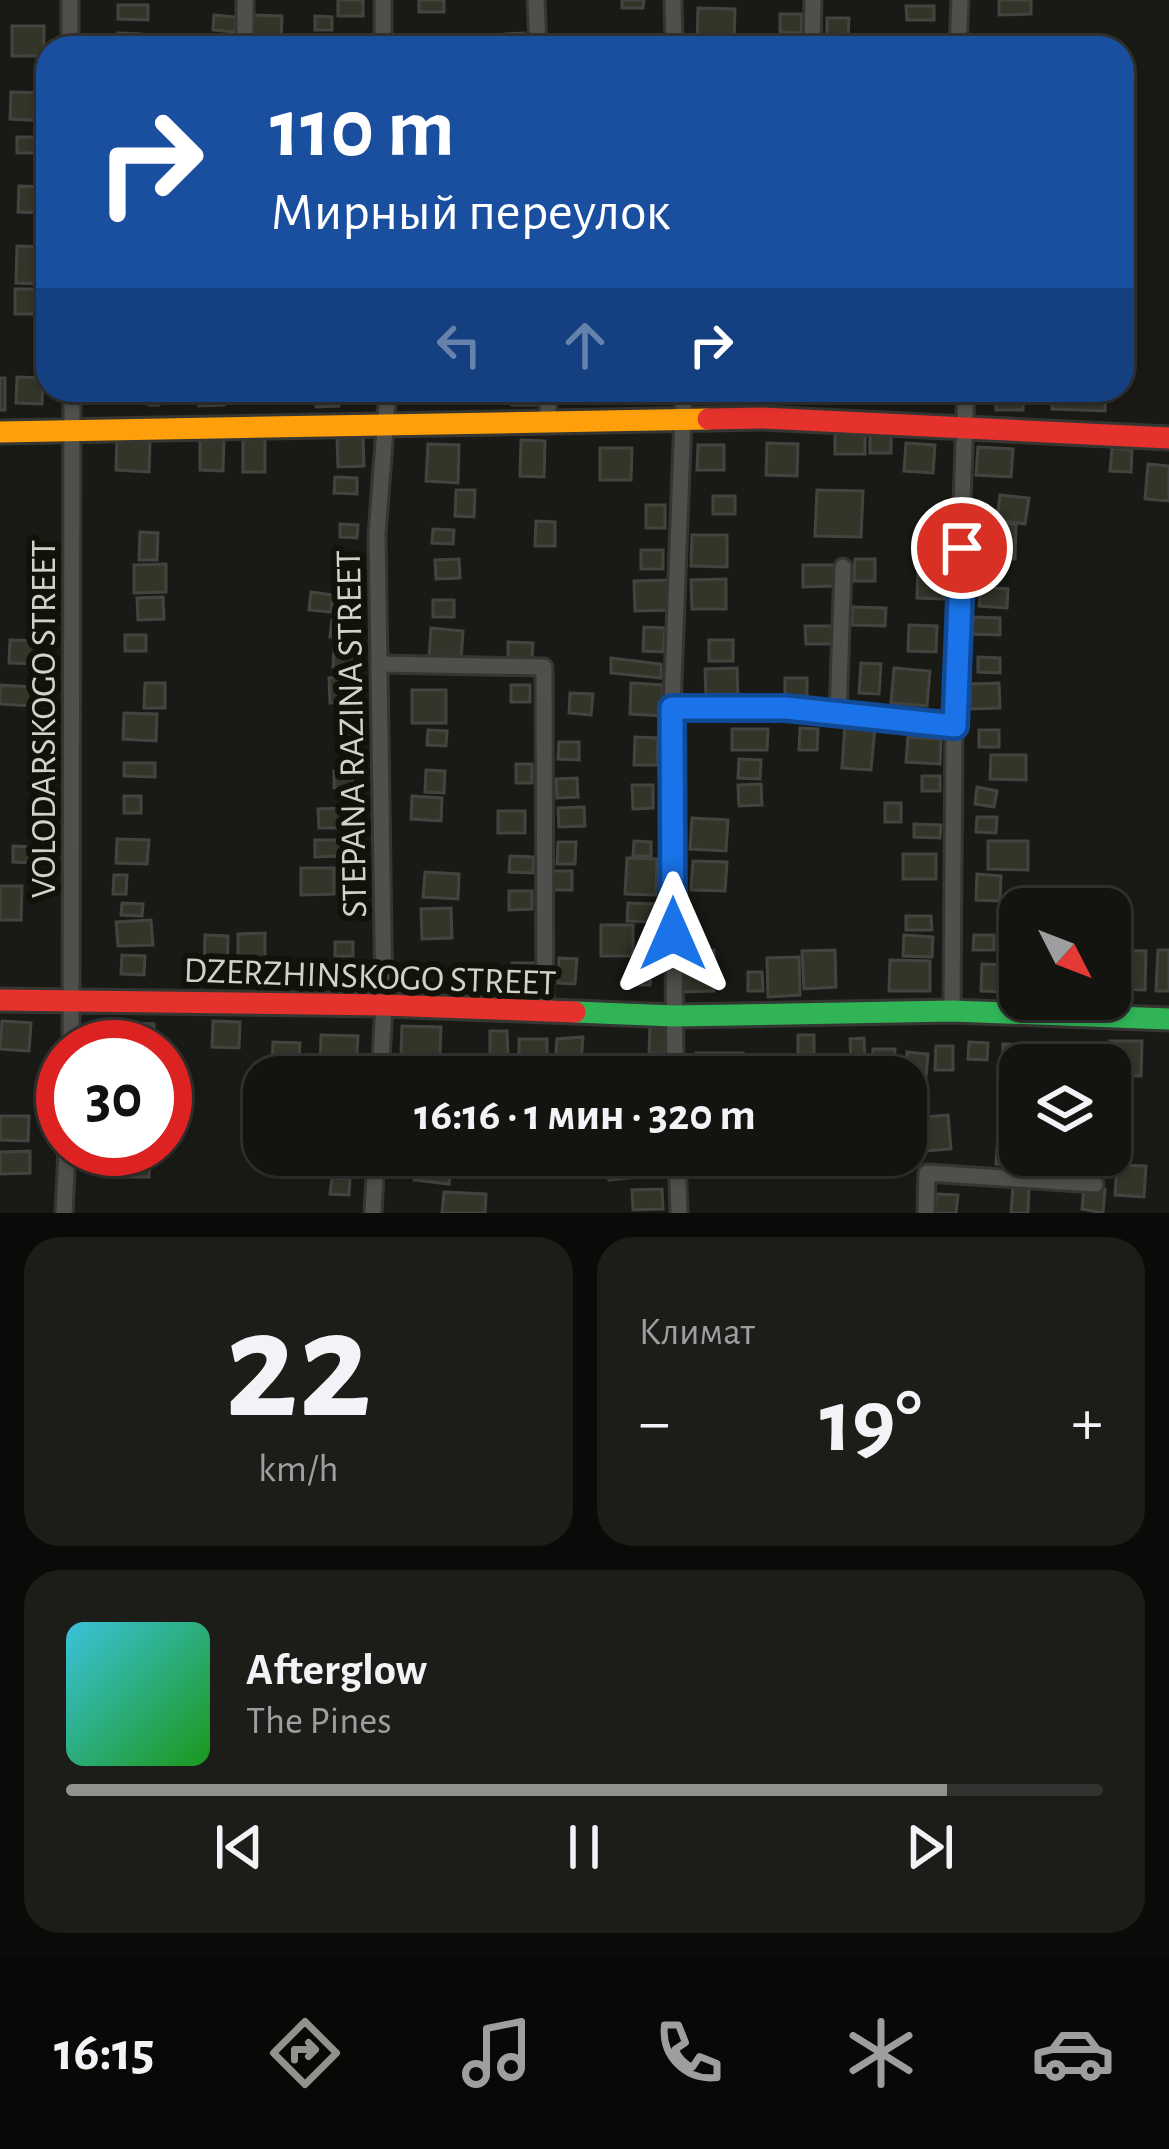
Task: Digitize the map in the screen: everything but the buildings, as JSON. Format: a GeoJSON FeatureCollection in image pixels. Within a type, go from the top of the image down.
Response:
{"type":"FeatureCollection","features":[{"type":"Feature","properties":{"kind":"street"},"geometry":{"type":"LineString","coordinates":[[70,0],[70,36]]}},
{"type":"Feature","properties":{"kind":"street"},"geometry":{"type":"LineString","coordinates":[[244,0],[245,36]]}},
{"type":"Feature","properties":{"kind":"street"},"geometry":{"type":"LineString","coordinates":[[382,0],[383,36]]}},
{"type":"Feature","properties":{"kind":"street"},"geometry":{"type":"LineString","coordinates":[[536,0],[538,36]]}},
{"type":"Feature","properties":{"kind":"street"},"geometry":{"type":"LineString","coordinates":[[673,0],[674,36]]}},
{"type":"Feature","properties":{"kind":"street"},"geometry":{"type":"LineString","coordinates":[[812,36],[813,0]]}},
{"type":"Feature","properties":{"kind":"street"},"geometry":{"type":"LineString","coordinates":[[958,36],[960,0]]}},
{"type":"Feature","properties":{"kind":"street","name":"VOLODARSKOGO STREET"},"geometry":{"type":"LineString","coordinates":[[71,1020],[72,402]]}},
{"type":"Feature","properties":{"kind":"street","name":"STEPANA RAZINA STREET"},"geometry":{"type":"LineString","coordinates":[[381,1056],[377,535],[388,402]]}},
{"type":"Feature","properties":{"kind":"street"},"geometry":{"type":"LineString","coordinates":[[548,402],[548,419]]}},
{"type":"Feature","properties":{"kind":"street"},"geometry":{"type":"LineString","coordinates":[[675,1056],[672,708],[684,402]]}},
{"type":"Feature","properties":{"kind":"street"},"geometry":{"type":"LineString","coordinates":[[952,1011],[955,726],[966,402]]}},
{"type":"Feature","properties":{"kind":"street"},"geometry":{"type":"LineString","coordinates":[[0,433],[763,418],[1169,438]]}},
{"type":"Feature","properties":{"kind":"street"},"geometry":{"type":"LineString","coordinates":[[838,714],[843,566]]}},
{"type":"Feature","properties":{"kind":"street"},"geometry":{"type":"LineString","coordinates":[[379,664],[544,667],[545,1013]]}},
{"type":"Feature","properties":{"kind":"street"},"geometry":{"type":"LineString","coordinates":[[672,708],[786,708],[955,726]]}},
{"type":"Feature","properties":{"kind":"street","name":"DZERZHINSKOGO STREET"},"geometry":{"type":"LineString","coordinates":[[0,1000],[384,1005],[674,1016],[952,1011],[1169,1019]]}},
{"type":"Feature","properties":{"kind":"street"},"geometry":{"type":"LineString","coordinates":[[926,1213],[927,1173],[1095,1184]]}},
{"type":"Feature","properties":{"kind":"street"},"geometry":{"type":"LineString","coordinates":[[64,1213],[66,1176]]}},
{"type":"Feature","properties":{"kind":"street"},"geometry":{"type":"LineString","coordinates":[[373,1213],[375,1176]]}},
{"type":"Feature","properties":{"kind":"street"},"geometry":{"type":"LineString","coordinates":[[678,1176],[679,1213]]}},
{"type":"Feature","properties":{"kind":"traffic: fast"},"geometry":{"type":"LineString","coordinates":[[575,1012],[674,1016],[952,1011],[1169,1019]]}},
{"type":"Feature","properties":{"kind":"traffic: slow"},"geometry":{"type":"LineString","coordinates":[[0,432],[708,419]]}},
{"type":"Feature","properties":{"kind":"traffic: jam"},"geometry":{"type":"LineString","coordinates":[[708,419],[1169,438]]}},
{"type":"Feature","properties":{"kind":"traffic: jam"},"geometry":{"type":"LineString","coordinates":[[0,1000],[575,1012]]}},
{"type":"Feature","properties":{"kind":"route"},"geometry":{"type":"LineString","coordinates":[[673,934],[672,708],[786,708],[955,726],[962,548]]}}]}
